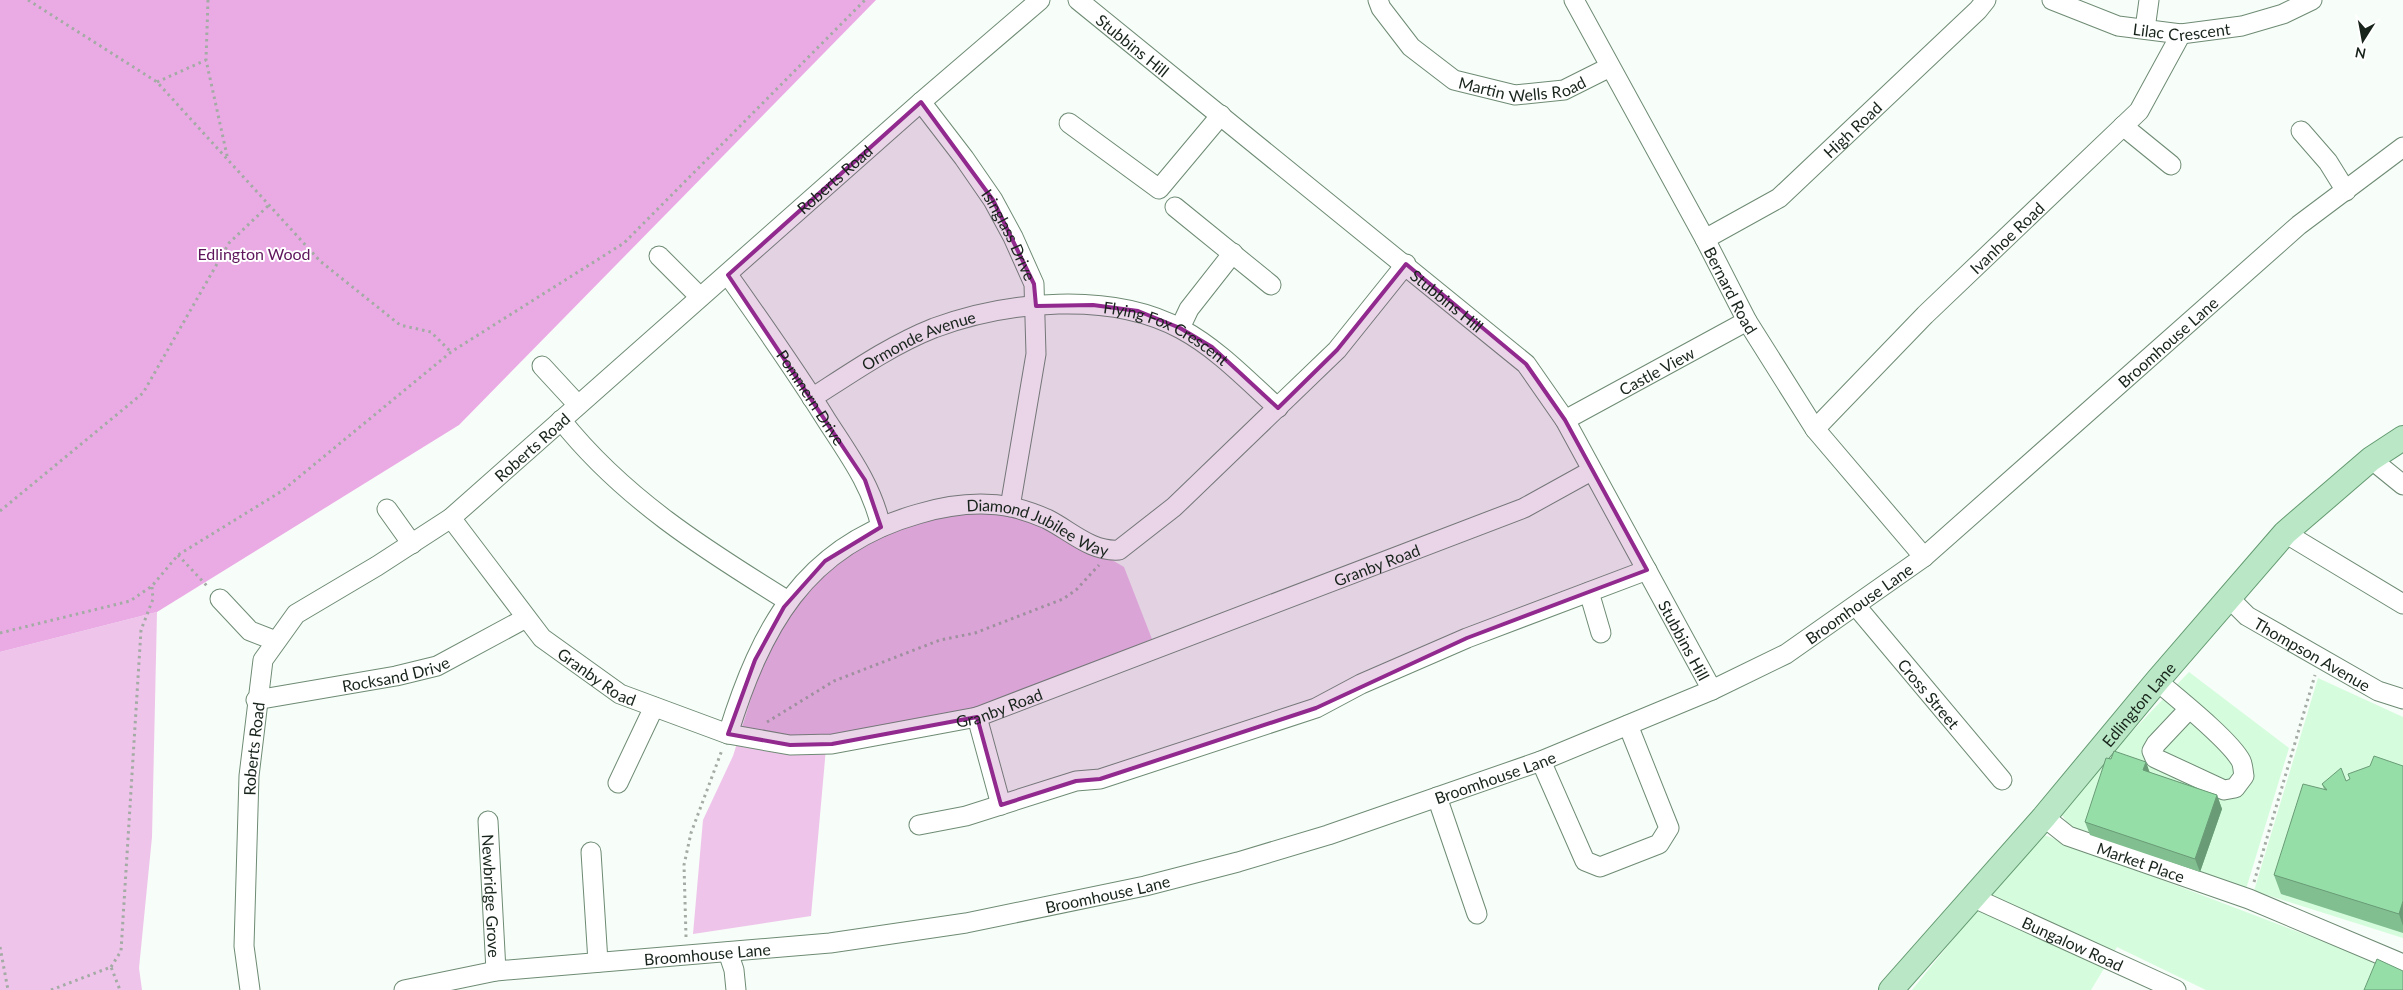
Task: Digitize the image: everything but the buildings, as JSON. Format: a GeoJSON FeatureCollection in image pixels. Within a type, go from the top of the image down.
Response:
{"type":"FeatureCollection","features":[{"type":"Feature","properties":{"kind":"main road","name":"Edlington Lane"},"geometry":{"type":"LineString","coordinates":[[1891,990],[2044,817],[2157,680],[2286,533],[2372,459],[2403,438]]}},
{"type":"Feature","properties":{"kind":"street","name":"Roberts Road"},"geometry":{"type":"LineString","coordinates":[[250,990],[244,946],[249,776],[256,700],[263,660],[296,614],[412,544],[451,518],[921,102],[1020,6],[1040,0]]}},
{"type":"Feature","properties":{"kind":"street","name":"Stubbins Hill"},"geometry":{"type":"LineString","coordinates":[[1078,0],[1406,264],[1526,364],[1565,420],[1591,471],[1712,690]]}},
{"type":"Feature","properties":{"kind":"street","name":"Martin Wells Road"},"geometry":{"type":"LineString","coordinates":[[1378,0],[1381,8],[1411,47],[1454,80],[1516,94],[1525,94],[1564,90],[1610,67]]}},
{"type":"Feature","properties":{"kind":"street","name":"Bernard Road"},"geometry":{"type":"LineString","coordinates":[[1574,0],[1705,239],[1747,321],[1815,428],[1924,557]]}},
{"type":"Feature","properties":{"kind":"street","name":"High Road"},"geometry":{"type":"LineString","coordinates":[[1705,239],[1780,198],[1986,0]]}},
{"type":"Feature","properties":{"kind":"street","name":"Lilac Crescent"},"geometry":{"type":"LineString","coordinates":[[2052,0],[2118,26],[2180,34],[2242,26],[2283,14],[2312,0]]}},
{"type":"Feature","properties":{"kind":"street"},"geometry":{"type":"LineString","coordinates":[[2145,29],[2149,0]]}},
{"type":"Feature","properties":{"kind":"street","name":"Ivanhoe Road"},"geometry":{"type":"LineString","coordinates":[[1815,428],[1926,316],[2139,111],[2180,34]]}},
{"type":"Feature","properties":{"kind":"street","name":"Isinglass Drive"},"geometry":{"type":"LineString","coordinates":[[921,102],[964,158],[997,207],[1034,284],[1036,306],[1034,371],[1010,507]]}},
{"type":"Feature","properties":{"kind":"street"},"geometry":{"type":"LineString","coordinates":[[1069,123],[1159,189],[1221,115]]}},
{"type":"Feature","properties":{"kind":"street"},"geometry":{"type":"LineString","coordinates":[[2123,126],[2171,165]]}},
{"type":"Feature","properties":{"kind":"street"},"geometry":{"type":"LineString","coordinates":[[2301,131],[2328,162],[2346,190]]}},
{"type":"Feature","properties":{"kind":"street","name":"Broomhouse Lane"},"geometry":{"type":"LineString","coordinates":[[404,990],[496,971],[830,942],[966,923],[1145,886],[1274,851],[1437,797],[1541,761],[1712,690],[1786,654],[1924,557],[2299,225],[2403,148]]}},
{"type":"Feature","properties":{"kind":"street"},"geometry":{"type":"LineString","coordinates":[[1175,207],[1271,284]]}},
{"type":"Feature","properties":{"kind":"street"},"geometry":{"type":"LineString","coordinates":[[1180,328],[1190,309],[1233,253]]}},
{"type":"Feature","properties":{"kind":"street"},"geometry":{"type":"LineString","coordinates":[[659,256],[700,297]]}},
{"type":"Feature","properties":{"kind":"street","name":"Diamond Jubilee Way"},"geometry":{"type":"LineString","coordinates":[[728,734],[755,660],[788,600],[825,561],[853,541],[881,527],[911,516],[949,507],[973,504],[1010,507],[1034,513],[1098,548],[1109,551],[1119,550],[1174,508],[1338,350],[1406,264]]}},
{"type":"Feature","properties":{"kind":"street","name":"Pommern Drive"},"geometry":{"type":"LineString","coordinates":[[728,274],[865,480],[881,527]]}},
{"type":"Feature","properties":{"kind":"street","name":"Flying Fox Crescent"},"geometry":{"type":"LineString","coordinates":[[1036,306],[1093,304],[1138,311],[1180,328],[1212,347],[1278,408]]}},
{"type":"Feature","properties":{"kind":"street","name":"Ormonde Avenue"},"geometry":{"type":"LineString","coordinates":[[812,398],[887,352],[933,329],[997,312],[1036,306]]}},
{"type":"Feature","properties":{"kind":"street","name":"Castle View"},"geometry":{"type":"LineString","coordinates":[[1565,420],[1747,321]]}},
{"type":"Feature","properties":{"kind":"street"},"geometry":{"type":"LineString","coordinates":[[542,366],[578,405]]}},
{"type":"Feature","properties":{"kind":"street"},"geometry":{"type":"LineString","coordinates":[[561,420],[592,457],[659,516],[710,553],[788,600]]}},
{"type":"Feature","properties":{"kind":"street"},"geometry":{"type":"LineString","coordinates":[[2372,459],[2403,485]]}},
{"type":"Feature","properties":{"kind":"street","name":"Granby Road"},"geometry":{"type":"LineString","coordinates":[[451,518],[542,638],[620,694],[728,734],[790,745],[832,744],[977,717],[1524,508],[1591,471]]}},
{"type":"Feature","properties":{"kind":"street"},"geometry":{"type":"LineString","coordinates":[[387,509],[412,544]]}},
{"type":"Feature","properties":{"kind":"street"},"geometry":{"type":"LineString","coordinates":[[2286,533],[2403,604]]}},
{"type":"Feature","properties":{"kind":"street"},"geometry":{"type":"LineString","coordinates":[[919,825],[966,816],[1076,781],[1100,779],[1316,708],[1361,684],[1467,638],[1647,570]]}},
{"type":"Feature","properties":{"kind":"street"},"geometry":{"type":"LineString","coordinates":[[1589,592],[1601,633]]}},
{"type":"Feature","properties":{"kind":"street","name":"Thompson Avenue"},"geometry":{"type":"LineString","coordinates":[[2229,598],[2247,616],[2378,691],[2403,699]]}},
{"type":"Feature","properties":{"kind":"street"},"geometry":{"type":"LineString","coordinates":[[220,599],[250,631],[276,641]]}},
{"type":"Feature","properties":{"kind":"street","name":"Cross Street"},"geometry":{"type":"LineString","coordinates":[[1856,606],[2002,780]]}},
{"type":"Feature","properties":{"kind":"street","name":"Rocksand Drive"},"geometry":{"type":"LineString","coordinates":[[256,700],[396,676],[438,666],[526,618]]}},
{"type":"Feature","properties":{"kind":"street"},"geometry":{"type":"LineString","coordinates":[[2157,680],[2189,709],[2229,746],[2241,761],[2244,776],[2235,788],[2224,790],[2155,758],[2152,751],[2156,744],[2189,709]]}},
{"type":"Feature","properties":{"kind":"street"},"geometry":{"type":"LineString","coordinates":[[618,783],[654,707]]}},
{"type":"Feature","properties":{"kind":"street"},"geometry":{"type":"LineString","coordinates":[[977,717],[1001,805]]}},
{"type":"Feature","properties":{"kind":"street"},"geometry":{"type":"LineString","coordinates":[[1541,761],[1585,860],[1600,867],[1659,844],[1670,828],[1628,725]]}},
{"type":"Feature","properties":{"kind":"street"},"geometry":{"type":"LineString","coordinates":[[1437,797],[1477,914]]}},
{"type":"Feature","properties":{"kind":"street","name":"Market Place"},"geometry":{"type":"LineString","coordinates":[[2044,817],[2068,836],[2245,898],[2403,964]]}},
{"type":"Feature","properties":{"kind":"street","name":"Newbridge Grove"},"geometry":{"type":"LineString","coordinates":[[488,821],[496,971]]}},
{"type":"Feature","properties":{"kind":"street"},"geometry":{"type":"LineString","coordinates":[[591,852],[598,962]]}},
{"type":"Feature","properties":{"kind":"street","name":"Bungalow Road"},"geometry":{"type":"LineString","coordinates":[[1972,897],[2176,990]]}},
{"type":"Feature","properties":{"kind":"street"},"geometry":{"type":"LineString","coordinates":[[728,952],[734,970],[736,990]]}},
{"type":"Feature","properties":{"kind":"path"},"geometry":{"type":"LineString","coordinates":[[28,0],[157,82],[327,267],[400,325],[431,332],[451,352]]}},
{"type":"Feature","properties":{"kind":"path"},"geometry":{"type":"LineString","coordinates":[[208,0],[206,60],[228,160]]}},
{"type":"Feature","properties":{"kind":"path"},"geometry":{"type":"LineString","coordinates":[[0,633],[130,601],[152,586],[178,555],[282,491],[451,352],[624,242],[865,0]]}},
{"type":"Feature","properties":{"kind":"path"},"geometry":{"type":"LineString","coordinates":[[157,82],[206,60]]}},
{"type":"Feature","properties":{"kind":"path"},"geometry":{"type":"LineString","coordinates":[[0,510],[143,393],[229,243],[269,205]]}},
{"type":"Feature","properties":{"kind":"path"},"geometry":{"type":"LineString","coordinates":[[750,739],[755,729],[834,681],[940,640],[975,633],[1063,599],[1082,583],[1109,551]]}},
{"type":"Feature","properties":{"kind":"path"},"geometry":{"type":"LineString","coordinates":[[178,555],[220,599]]}},
{"type":"Feature","properties":{"kind":"path"},"geometry":{"type":"LineString","coordinates":[[51,990],[111,967],[121,951],[141,630],[153,599],[152,586]]}},
{"type":"Feature","properties":{"kind":"path"},"geometry":{"type":"LineString","coordinates":[[2245,898],[2320,658]]}},
{"type":"Feature","properties":{"kind":"path"},"geometry":{"type":"LineString","coordinates":[[687,955],[684,865],[691,833],[728,734]]}},
{"type":"Feature","properties":{"kind":"path"},"geometry":{"type":"LineString","coordinates":[[0,947],[8,990]]}},
{"type":"Feature","properties":{"kind":"path"},"geometry":{"type":"LineString","coordinates":[[111,967],[120,990]]}},
{"type":"Feature","properties":{"kind":"highlighted area"},"geometry":{"type":"Polygon","coordinates":[[[921,102],[993,200],[1034,284],[1036,306],[1093,305],[1138,311],[1180,328],[1212,347],[1278,408],[1337,350],[1406,264],[1526,364],[1565,420],[1647,570],[1467,638],[1316,708],[1100,779],[1076,781],[1001,805],[977,717],[832,744],[790,745],[728,734],[755,660],[784,607],[825,561],[881,527],[865,480],[728,275],[921,102]]]}},
{"type":"Feature","properties":{"kind":"shaded area"},"geometry":{"type":"Polygon","coordinates":[[[929,513],[1033,514],[1124,567],[1152,639],[976,710],[827,737],[811,916],[693,934],[703,820],[733,756],[762,664],[792,603],[848,550],[929,513]]]}},
{"type":"Feature","properties":{"kind":"shaded area"},"geometry":{"type":"Polygon","coordinates":[[[157,612],[152,837],[139,968],[142,990],[0,990],[0,652],[157,612]]]}},
{"type":"Feature","properties":{"kind":"shaded area"},"geometry":{"type":"Polygon","coordinates":[[[2189,672],[2289,748],[2246,889],[2072,830],[2058,809],[2189,672]]]}},
{"type":"Feature","properties":{"kind":"shaded area"},"geometry":{"type":"Polygon","coordinates":[[[2318,678],[2403,717],[2403,938],[2254,891],[2318,678]]]}},
{"type":"Feature","properties":{"kind":"shaded area"},"geometry":{"type":"Polygon","coordinates":[[[2039,833],[2403,972],[2403,990],[2206,990],[2117,947],[2091,990],[1912,990],[2039,833]]]}},
{"type":"Feature","properties":{"kind":"green space","name":"Edlington Wood"},"geometry":{"type":"Polygon","coordinates":[[[0,0],[876,0],[459,425],[157,612],[0,652],[0,0]]]}}]}
